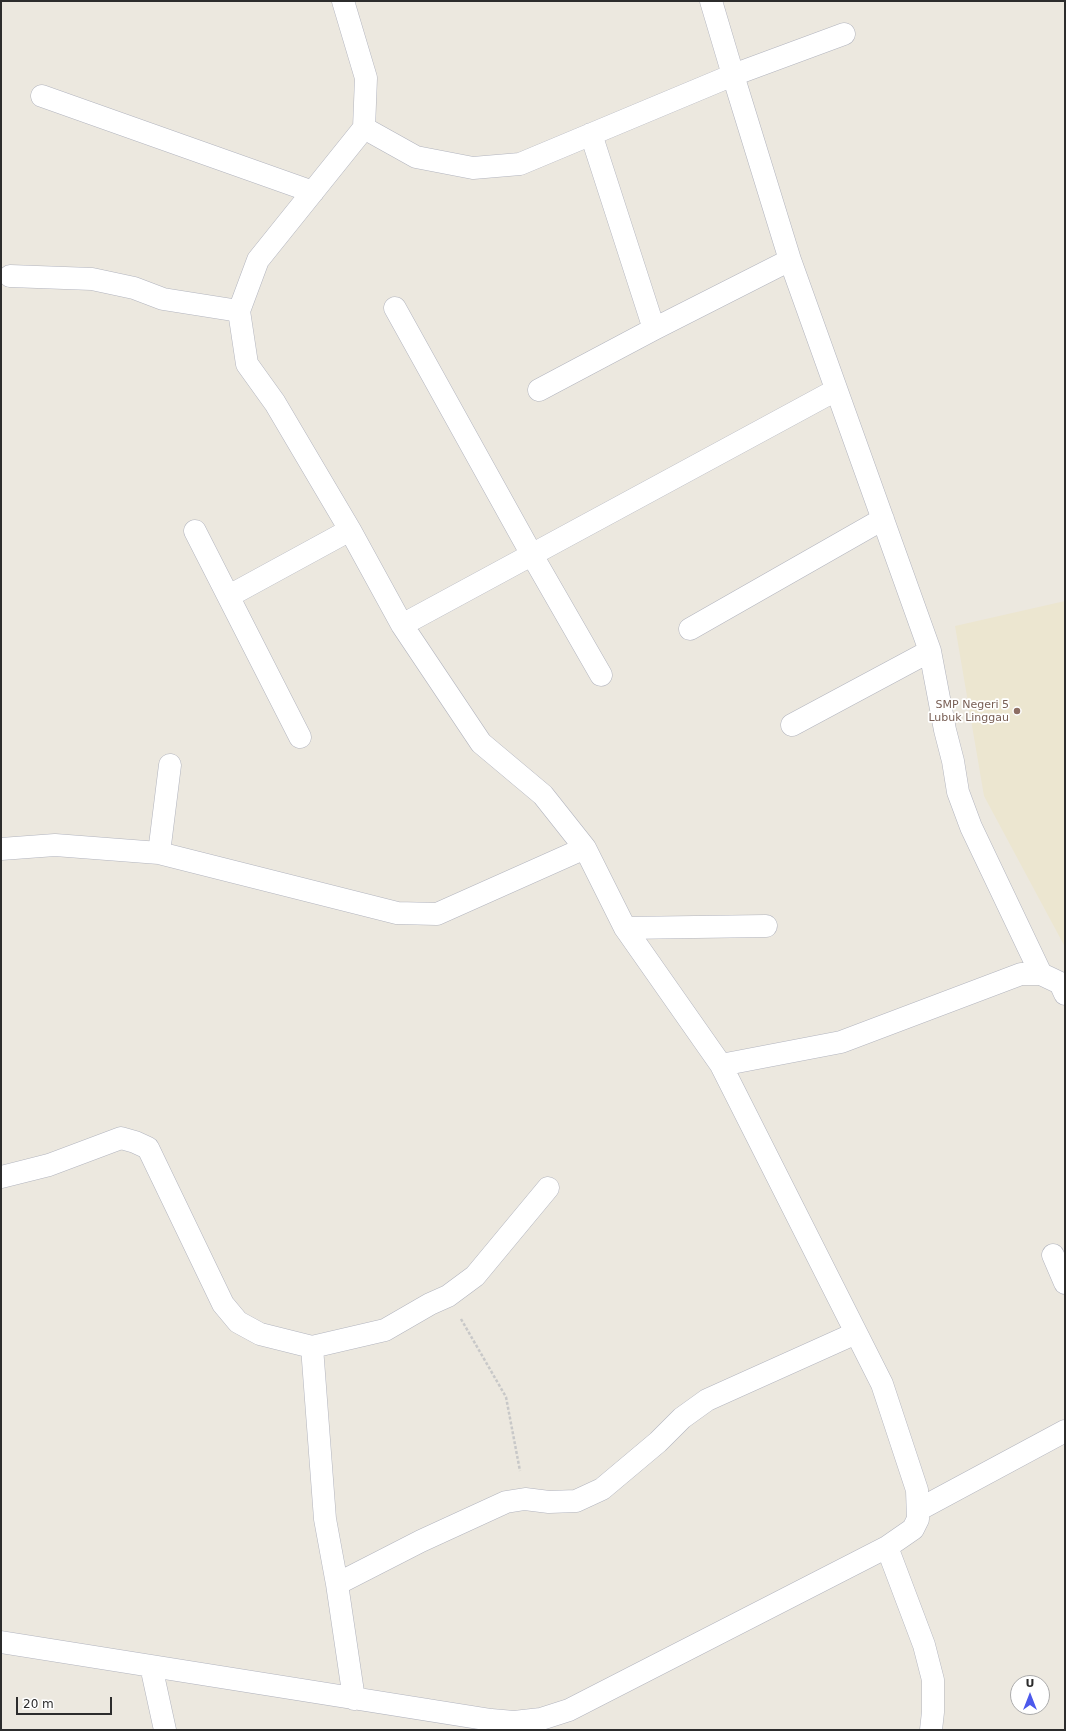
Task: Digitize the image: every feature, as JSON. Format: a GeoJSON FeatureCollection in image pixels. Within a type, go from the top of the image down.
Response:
{"type":"FeatureCollection","features":[{"type":"Feature","properties":{"kind":"street"},"geometry":{"type":"LineString","coordinates":[[1,1642],[354,1699],[449,1722],[491,1720],[514,1722],[542,1719],[569,1710],[887,1547],[913,1529],[918,1519],[917,1490],[882,1384],[721,1065],[625,928],[585,848],[543,795],[481,743],[402,625],[350,530],[275,403],[247,364],[239,311],[258,260],[364,128],[366,78],[342,1]]}},
{"type":"Feature","properties":{"kind":"street"},"geometry":{"type":"LineString","coordinates":[[711,1],[790,260],[930,651],[958,792],[971,827],[1041,974]]}},
{"type":"Feature","properties":{"kind":"street"},"geometry":{"type":"LineString","coordinates":[[364,128],[416,157],[473,168],[520,164],[733,75],[844,34]]}},
{"type":"Feature","properties":{"kind":"street"},"geometry":{"type":"LineString","coordinates":[[42,96],[313,192]]}},
{"type":"Feature","properties":{"kind":"street"},"geometry":{"type":"LineString","coordinates":[[591,134],[654,329]]}},
{"type":"Feature","properties":{"kind":"street"},"geometry":{"type":"LineString","coordinates":[[539,390],[654,329],[790,260]]}},
{"type":"Feature","properties":{"kind":"street"},"geometry":{"type":"LineString","coordinates":[[10,276],[92,279],[134,288],[163,299],[239,311]]}},
{"type":"Feature","properties":{"kind":"street"},"geometry":{"type":"LineString","coordinates":[[395,308],[532,555],[601,675]]}},
{"type":"Feature","properties":{"kind":"street"},"geometry":{"type":"LineString","coordinates":[[402,625],[836,390]]}},
{"type":"Feature","properties":{"kind":"street"},"geometry":{"type":"LineString","coordinates":[[690,629],[882,519]]}},
{"type":"Feature","properties":{"kind":"street"},"geometry":{"type":"LineString","coordinates":[[229,596],[350,530]]}},
{"type":"Feature","properties":{"kind":"street"},"geometry":{"type":"LineString","coordinates":[[195,531],[300,737]]}},
{"type":"Feature","properties":{"kind":"street"},"geometry":{"type":"LineString","coordinates":[[792,725],[930,651]]}},
{"type":"Feature","properties":{"kind":"street"},"geometry":{"type":"LineString","coordinates":[[160,853],[170,765]]}},
{"type":"Feature","properties":{"kind":"street"},"geometry":{"type":"LineString","coordinates":[[1,849],[55,845],[160,853],[397,913],[437,914],[585,848]]}},
{"type":"Feature","properties":{"kind":"street"},"geometry":{"type":"LineString","coordinates":[[625,928],[766,926]]}},
{"type":"Feature","properties":{"kind":"street"},"geometry":{"type":"LineString","coordinates":[[721,1065],[840,1042],[1021,974],[1041,974],[1060,983],[1065,994]]}},
{"type":"Feature","properties":{"kind":"street"},"geometry":{"type":"LineString","coordinates":[[1,1177],[49,1165],[121,1138],[148,1148],[223,1304],[238,1322],[260,1334],[312,1347],[385,1330],[430,1304],[448,1296],[475,1276],[548,1188]]}},
{"type":"Feature","properties":{"kind":"street"},"geometry":{"type":"LineString","coordinates":[[1053,1255],[1065,1283]]}},
{"type":"Feature","properties":{"kind":"street"},"geometry":{"type":"LineString","coordinates":[[337,1584],[506,1502],[525,1499],[550,1502],[576,1501],[602,1489],[658,1442],[682,1418],[708,1400],[856,1333]]}},
{"type":"Feature","properties":{"kind":"street"},"geometry":{"type":"LineString","coordinates":[[312,1347],[326,1519],[354,1699]]}},
{"type":"Feature","properties":{"kind":"street"},"geometry":{"type":"LineString","coordinates":[[918,1510],[1065,1431]]}},
{"type":"Feature","properties":{"kind":"street"},"geometry":{"type":"LineString","coordinates":[[887,1547],[924,1645],[933,1680],[933,1712],[931,1730]]}},
{"type":"Feature","properties":{"kind":"street"},"geometry":{"type":"LineString","coordinates":[[151,1666],[165,1730]]}},
{"type":"Feature","properties":{"kind":"path"},"geometry":{"type":"LineString","coordinates":[[448,1296],[506,1397],[525,1499]]}},
{"type":"Feature","properties":{"kind":"shaded area","name":"SMP Negeri 5 Lubuk Linggau"},"geometry":{"type":"Polygon","coordinates":[[[1065,601],[1065,947],[984,796],[955,626],[1065,601]]]}},
{"type":"Feature","properties":{"kind":"place","name":"SMP Negeri 5 Lubuk Linggau"},"geometry":{"type":"Point","coordinates":[1017,711]}}]}
